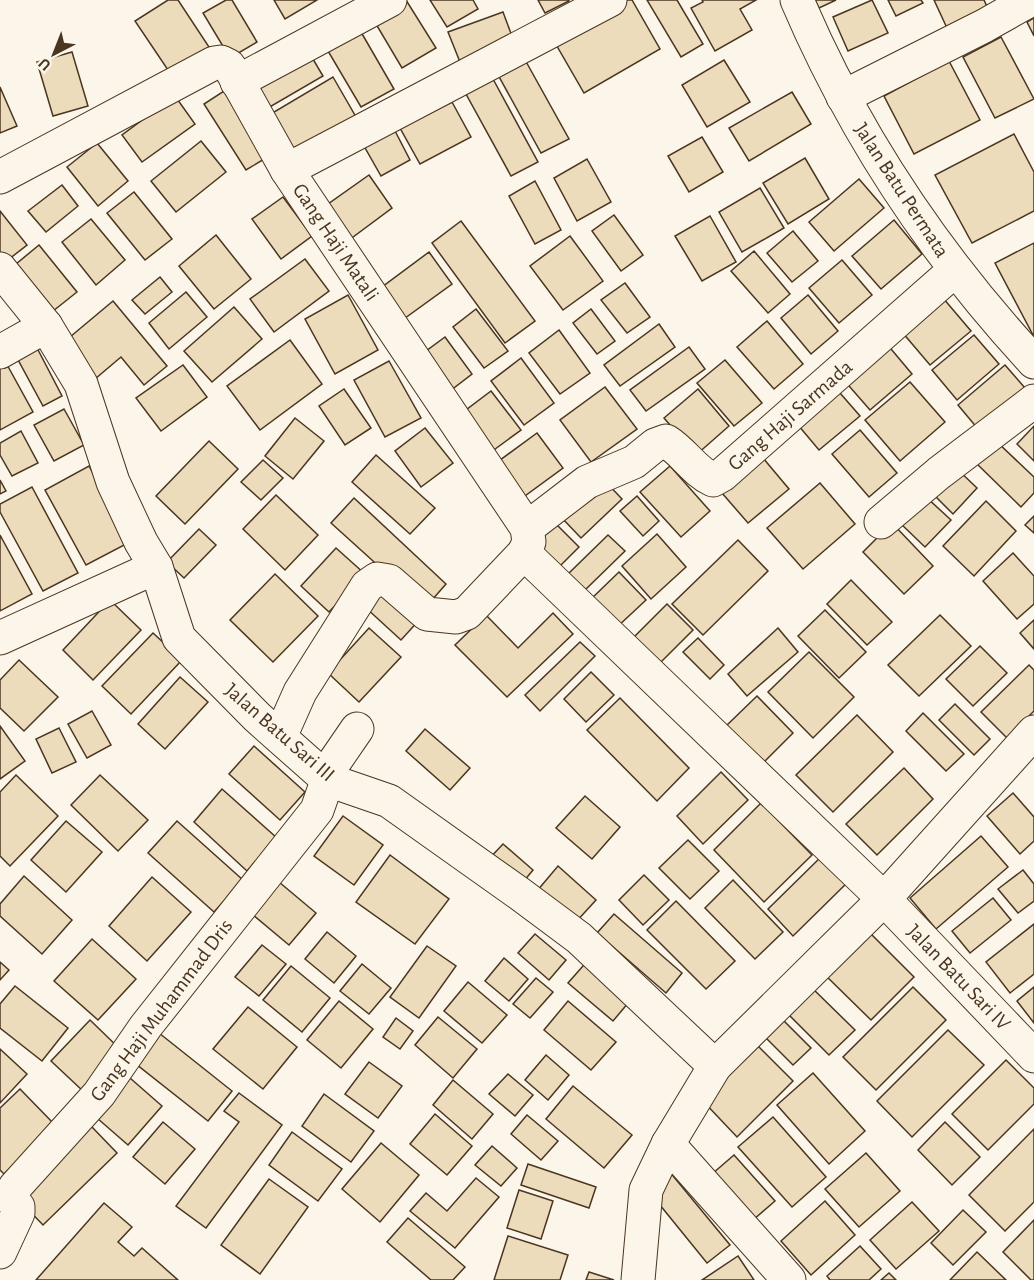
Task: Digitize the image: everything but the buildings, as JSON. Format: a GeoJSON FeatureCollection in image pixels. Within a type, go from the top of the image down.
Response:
{"type":"FeatureCollection","features":[{"type":"Feature","properties":{"kind":"street"},"geometry":{"type":"LineString","coordinates":[[237,82],[390,0]]}},
{"type":"Feature","properties":{"kind":"street","name":"Gang Haji Matali"},"geometry":{"type":"LineString","coordinates":[[610,0],[287,170],[526,541],[884,899]]}},
{"type":"Feature","properties":{"kind":"street","name":"Jalan Batu Permata"},"geometry":{"type":"LineString","coordinates":[[797,0],[843,97],[920,223],[955,270],[1034,362]]}},
{"type":"Feature","properties":{"kind":"street"},"geometry":{"type":"LineString","coordinates":[[843,97],[984,26],[1029,0]]}},
{"type":"Feature","properties":{"kind":"street"},"geometry":{"type":"LineString","coordinates":[[0,177],[214,63],[221,62],[229,66],[287,170]]}},
{"type":"Feature","properties":{"kind":"street","name":"Jalan Batu Sari III"},"geometry":{"type":"LineString","coordinates":[[0,269],[46,326],[81,384],[113,482],[156,567],[179,638],[331,772],[389,801],[579,938],[715,1066]]}},
{"type":"Feature","properties":{"kind":"street","name":"Gang Haji Sarmada"},"geometry":{"type":"LineString","coordinates":[[526,541],[587,482],[634,462],[655,445],[666,441],[704,476],[713,480],[722,475],[955,270]]}},
{"type":"Feature","properties":{"kind":"street"},"geometry":{"type":"LineString","coordinates":[[0,352],[46,326]]}},
{"type":"Feature","properties":{"kind":"street"},"geometry":{"type":"LineString","coordinates":[[881,522],[939,473],[1034,401]]}},
{"type":"Feature","properties":{"kind":"street"},"geometry":{"type":"LineString","coordinates":[[284,730],[300,692],[367,586],[377,579],[389,581],[427,614],[443,617],[467,613],[526,541]]}},
{"type":"Feature","properties":{"kind":"street"},"geometry":{"type":"LineString","coordinates":[[0,638],[156,567]]}},
{"type":"Feature","properties":{"kind":"street","name":"Jalan Batu Sari III"},"geometry":{"type":"LineString","coordinates":[[331,772],[357,729]]}},
{"type":"Feature","properties":{"kind":"street"},"geometry":{"type":"LineString","coordinates":[[638,1280],[646,1190],[668,1144],[715,1066],[884,899],[1034,732]]}},
{"type":"Feature","properties":{"kind":"street","name":"Gang Haji Muhammad Dris"},"geometry":{"type":"LineString","coordinates":[[0,1252],[18,1213],[18,1207],[11,1198],[15,1187],[99,1094],[146,1026],[317,810],[331,772]]}},
{"type":"Feature","properties":{"kind":"street","name":"Jalan Batu Sari IV"},"geometry":{"type":"LineString","coordinates":[[884,899],[1034,1056]]}},
{"type":"Feature","properties":{"kind":"street"},"geometry":{"type":"LineString","coordinates":[[668,1144],[789,1280]]}}]}
